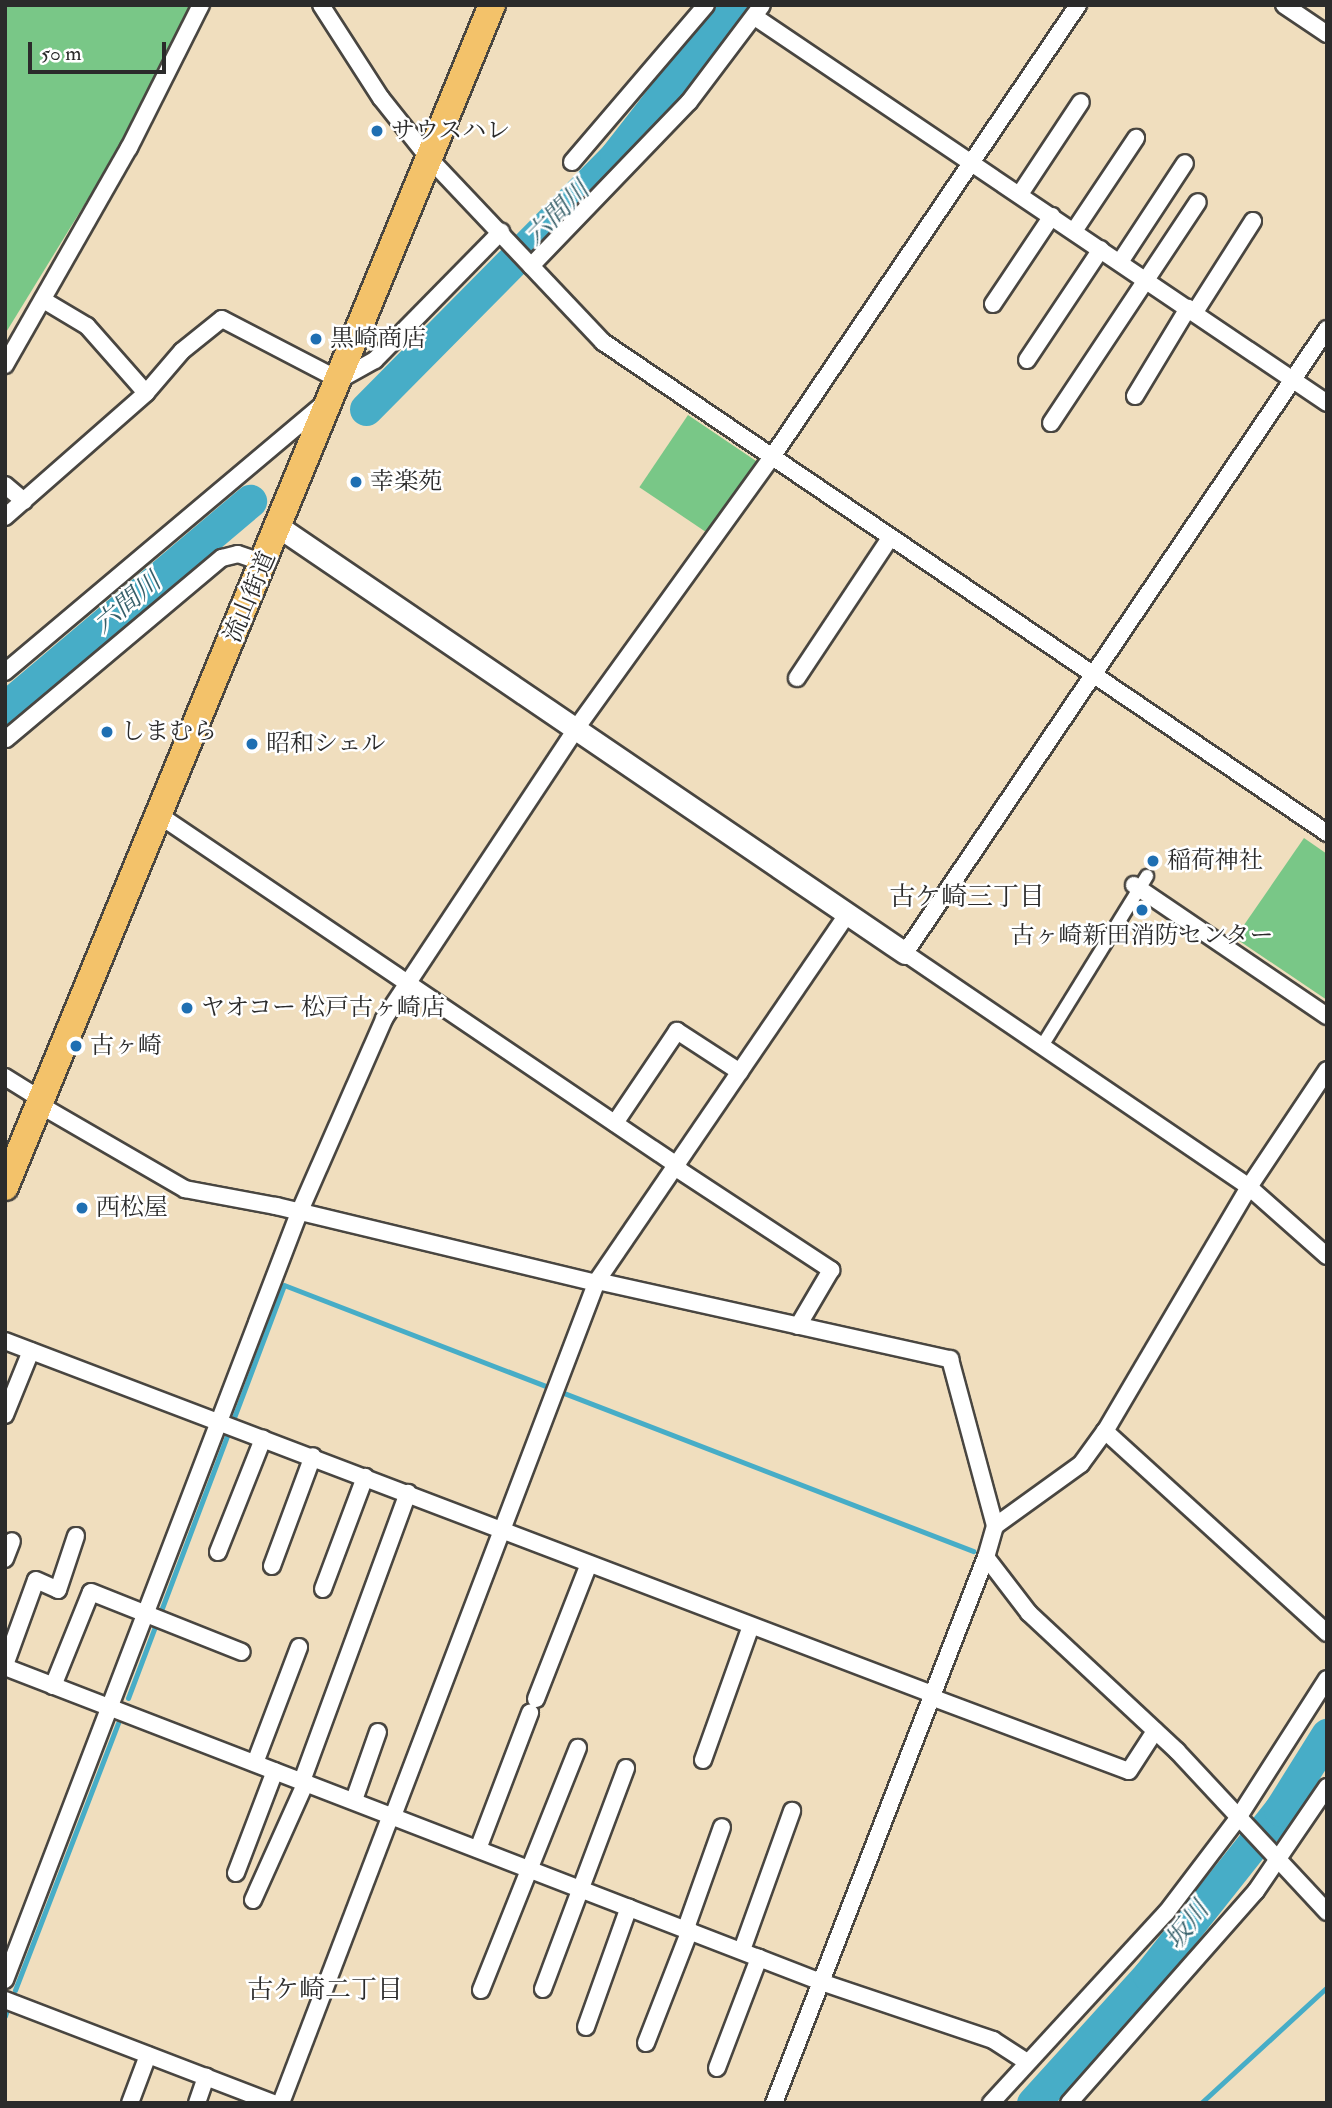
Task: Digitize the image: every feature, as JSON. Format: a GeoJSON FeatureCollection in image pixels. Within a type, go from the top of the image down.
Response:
{"type":"FeatureCollection","features":[{"type":"Feature","properties":{"kind":"main road","name":"流山街道"},"geometry":{"type":"LineString","coordinates":[[5,1187],[337,387],[428,157],[492,5]]}},
{"type":"Feature","properties":{"kind":"street"},"geometry":{"type":"LineString","coordinates":[[5,365],[45,301],[201,5]]}},
{"type":"Feature","properties":{"kind":"street"},"geometry":{"type":"LineString","coordinates":[[321,5],[381,98],[428,157],[603,342],[1327,833]]}},
{"type":"Feature","properties":{"kind":"street"},"geometry":{"type":"LineString","coordinates":[[572,162],[706,5]]}},
{"type":"Feature","properties":{"kind":"street"},"geometry":{"type":"LineString","coordinates":[[5,1980],[299,1213],[379,1031],[405,985],[575,730],[772,457],[1078,5]]}},
{"type":"Feature","properties":{"kind":"street"},"geometry":{"type":"LineString","coordinates":[[1284,5],[1327,34]]}},
{"type":"Feature","properties":{"kind":"street"},"geometry":{"type":"LineString","coordinates":[[531,266],[690,102],[759,11],[972,162],[1327,403]]}},
{"type":"Feature","properties":{"kind":"street"},"geometry":{"type":"LineString","coordinates":[[1020,194],[1082,102]]}},
{"type":"Feature","properties":{"kind":"street"},"geometry":{"type":"LineString","coordinates":[[1074,231],[1136,138]]}},
{"type":"Feature","properties":{"kind":"street"},"geometry":{"type":"LineString","coordinates":[[1120,262],[1185,163]]}},
{"type":"Feature","properties":{"kind":"street"},"geometry":{"type":"LineString","coordinates":[[1051,423],[1198,202]]}},
{"type":"Feature","properties":{"kind":"street"},"geometry":{"type":"LineString","coordinates":[[993,304],[1052,216]]}},
{"type":"Feature","properties":{"kind":"street"},"geometry":{"type":"LineString","coordinates":[[1135,396],[1253,221]]}},
{"type":"Feature","properties":{"kind":"street"},"geometry":{"type":"LineString","coordinates":[[5,671],[337,387],[375,360],[500,232]]}},
{"type":"Feature","properties":{"kind":"street"},"geometry":{"type":"LineString","coordinates":[[1027,360],[1101,249]]}},
{"type":"Feature","properties":{"kind":"street"},"geometry":{"type":"LineString","coordinates":[[45,301],[87,326],[146,393]]}},
{"type":"Feature","properties":{"kind":"street"},"geometry":{"type":"LineString","coordinates":[[5,517],[146,393],[182,351],[222,319],[337,387]]}},
{"type":"Feature","properties":{"kind":"street"},"geometry":{"type":"LineString","coordinates":[[905,953],[1327,329]]}},
{"type":"Feature","properties":{"kind":"street"},"geometry":{"type":"LineString","coordinates":[[5,485],[24,501]]}},
{"type":"Feature","properties":{"kind":"street"},"geometry":{"type":"LineString","coordinates":[[279,527],[1249,1187],[1327,1255]]}},
{"type":"Feature","properties":{"kind":"street"},"geometry":{"type":"LineString","coordinates":[[797,678],[890,538]]}},
{"type":"Feature","properties":{"kind":"street"},"geometry":{"type":"LineString","coordinates":[[6,739],[222,558],[238,554],[264,563]]}},
{"type":"Feature","properties":{"kind":"street"},"geometry":{"type":"LineString","coordinates":[[159,816],[405,985],[831,1270],[798,1326]]}},
{"type":"Feature","properties":{"kind":"street"},"geometry":{"type":"LineString","coordinates":[[1042,1046],[1140,883],[1327,1016]]}},
{"type":"Feature","properties":{"kind":"street"},"geometry":{"type":"LineString","coordinates":[[281,2103],[597,1282],[848,915]]}},
{"type":"Feature","properties":{"kind":"street"},"geometry":{"type":"LineString","coordinates":[[615,1123],[677,1031],[740,1072]]}},
{"type":"Feature","properties":{"kind":"street"},"geometry":{"type":"LineString","coordinates":[[995,1526],[1081,1464],[1105,1431],[1249,1187],[1327,1070]]}},
{"type":"Feature","properties":{"kind":"street"},"geometry":{"type":"LineString","coordinates":[[5,1077],[41,1102],[186,1189],[950,1359],[995,1526],[986,1557],[774,2103]]}},
{"type":"Feature","properties":{"kind":"street"},"geometry":{"type":"LineString","coordinates":[[5,1341],[313,1456],[1129,1771],[1154,1731]]}},
{"type":"Feature","properties":{"kind":"street"},"geometry":{"type":"LineString","coordinates":[[5,1415],[31,1351]]}},
{"type":"Feature","properties":{"kind":"street"},"geometry":{"type":"LineString","coordinates":[[1105,1431],[1327,1633]]}},
{"type":"Feature","properties":{"kind":"street"},"geometry":{"type":"LineString","coordinates":[[218,1552],[263,1439]]}},
{"type":"Feature","properties":{"kind":"street"},"geometry":{"type":"LineString","coordinates":[[272,1566],[313,1456]]}},
{"type":"Feature","properties":{"kind":"street"},"geometry":{"type":"LineString","coordinates":[[323,1589],[365,1477]]}},
{"type":"Feature","properties":{"kind":"street"},"geometry":{"type":"LineString","coordinates":[[253,1899],[304,1781],[408,1493]]}},
{"type":"Feature","properties":{"kind":"street"},"geometry":{"type":"LineString","coordinates":[[76,1536],[58,1590],[36,1580],[5,1666],[821,1982],[993,2040],[1027,2062]]}},
{"type":"Feature","properties":{"kind":"street"},"geometry":{"type":"LineString","coordinates":[[5,1559],[12,1541]]}},
{"type":"Feature","properties":{"kind":"street"},"geometry":{"type":"LineString","coordinates":[[986,1557],[1029,1614],[1154,1731],[1327,1912]]}},
{"type":"Feature","properties":{"kind":"street"},"geometry":{"type":"LineString","coordinates":[[478,1849],[589,1564]]}},
{"type":"Feature","properties":{"kind":"street"},"geometry":{"type":"LineString","coordinates":[[53,1686],[91,1592],[242,1652]]}},
{"type":"Feature","properties":{"kind":"street"},"geometry":{"type":"LineString","coordinates":[[703,1760],[751,1626]]}},
{"type":"Feature","properties":{"kind":"street"},"geometry":{"type":"LineString","coordinates":[[255,1763],[299,1647]]}},
{"type":"Feature","properties":{"kind":"street"},"geometry":{"type":"LineString","coordinates":[[991,2103],[1166,1913],[1241,1821],[1327,1679]]}},
{"type":"Feature","properties":{"kind":"street"},"geometry":{"type":"LineString","coordinates":[[354,1800],[379,1732]]}},
{"type":"Feature","properties":{"kind":"street"},"geometry":{"type":"LineString","coordinates":[[481,1990],[578,1748]]}},
{"type":"Feature","properties":{"kind":"street"},"geometry":{"type":"LineString","coordinates":[[543,1989],[626,1769]]}},
{"type":"Feature","properties":{"kind":"street"},"geometry":{"type":"LineString","coordinates":[[236,1873],[275,1771]]}},
{"type":"Feature","properties":{"kind":"street"},"geometry":{"type":"LineString","coordinates":[[1069,2103],[1276,1858],[1327,1787]]}},
{"type":"Feature","properties":{"kind":"street"},"geometry":{"type":"LineString","coordinates":[[742,1950],[792,1811]]}},
{"type":"Feature","properties":{"kind":"street"},"geometry":{"type":"LineString","coordinates":[[646,2043],[723,1827]]}},
{"type":"Feature","properties":{"kind":"street"},"geometry":{"type":"LineString","coordinates":[[586,2027],[629,1907]]}},
{"type":"Feature","properties":{"kind":"street"},"geometry":{"type":"LineString","coordinates":[[717,2068],[759,1958]]}},
{"type":"Feature","properties":{"kind":"street"},"geometry":{"type":"LineString","coordinates":[[5,2000],[273,2103]]}},
{"type":"Feature","properties":{"kind":"street"},"geometry":{"type":"LineString","coordinates":[[130,2103],[148,2055]]}},
{"type":"Feature","properties":{"kind":"street"},"geometry":{"type":"LineString","coordinates":[[197,2103],[206,2077]]}},
{"type":"Feature","properties":{"kind":"green space"},"geometry":{"type":"Polygon","coordinates":[[[5,5],[190,5],[113,158],[5,334],[5,5]]]}},
{"type":"Feature","properties":{"kind":"green space"},"geometry":{"type":"Polygon","coordinates":[[[688,415],[757,461],[708,534],[639,487],[688,415]]]}},
{"type":"Feature","properties":{"kind":"green space"},"geometry":{"type":"Polygon","coordinates":[[[1304,838],[1327,854],[1327,1000],[1235,938],[1304,838]]]}},
{"type":"Feature","properties":{"kind":"waterway","name":"六間川"},"geometry":{"type":"LineString","coordinates":[[366,409],[616,156],[734,5]]}},
{"type":"Feature","properties":{"kind":"waterway","name":"六間川"},"geometry":{"type":"LineString","coordinates":[[5,708],[250,501]]}},
{"type":"Feature","properties":{"kind":"waterway"},"geometry":{"type":"LineString","coordinates":[[128,1698],[284,1285],[973,1551]]}},
{"type":"Feature","properties":{"kind":"waterway"},"geometry":{"type":"LineString","coordinates":[[15,1990],[118,1723]]}},
{"type":"Feature","properties":{"kind":"waterway","name":"坂川"},"geometry":{"type":"LineString","coordinates":[[1033,2103],[1149,1975],[1280,1810],[1327,1735]]}},
{"type":"Feature","properties":{"kind":"waterway"},"geometry":{"type":"LineString","coordinates":[[1201,2103],[1327,1987]]}},
{"type":"Feature","properties":{"kind":"waterway"},"geometry":{"type":"LineString","coordinates":[[5,2016],[7,2010]]}},
{"type":"Feature","properties":{"kind":"place","name":"サウスハレ"},"geometry":{"type":"Point","coordinates":[377,131]}},
{"type":"Feature","properties":{"kind":"place","name":"黒崎商店"},"geometry":{"type":"Point","coordinates":[316,339]}},
{"type":"Feature","properties":{"kind":"place","name":"幸楽苑"},"geometry":{"type":"Point","coordinates":[356,482]}},
{"type":"Feature","properties":{"kind":"place","name":"しまむら"},"geometry":{"type":"Point","coordinates":[107,732]}},
{"type":"Feature","properties":{"kind":"place","name":"昭和シェル"},"geometry":{"type":"Point","coordinates":[252,744]}},
{"type":"Feature","properties":{"kind":"place","name":"稲荷神社"},"geometry":{"type":"Point","coordinates":[1153,861]}},
{"type":"Feature","properties":{"kind":"place","name":"古ヶ崎新田消防センター"},"geometry":{"type":"Point","coordinates":[1142,910]}},
{"type":"Feature","properties":{"kind":"place","name":"ヤオコー 松戸古ヶ崎店"},"geometry":{"type":"Point","coordinates":[187,1008]}},
{"type":"Feature","properties":{"kind":"place","name":"古ヶ崎"},"geometry":{"type":"Point","coordinates":[76,1046]}},
{"type":"Feature","properties":{"kind":"place","name":"西松屋"},"geometry":{"type":"Point","coordinates":[82,1208]}},
{"type":"Feature","properties":{"kind":"district","name":"古ケ崎三丁目"},"geometry":{"type":"Point","coordinates":[967,898]}},
{"type":"Feature","properties":{"kind":"district","name":"古ケ崎二丁目"},"geometry":{"type":"Point","coordinates":[325,1991]}}]}
